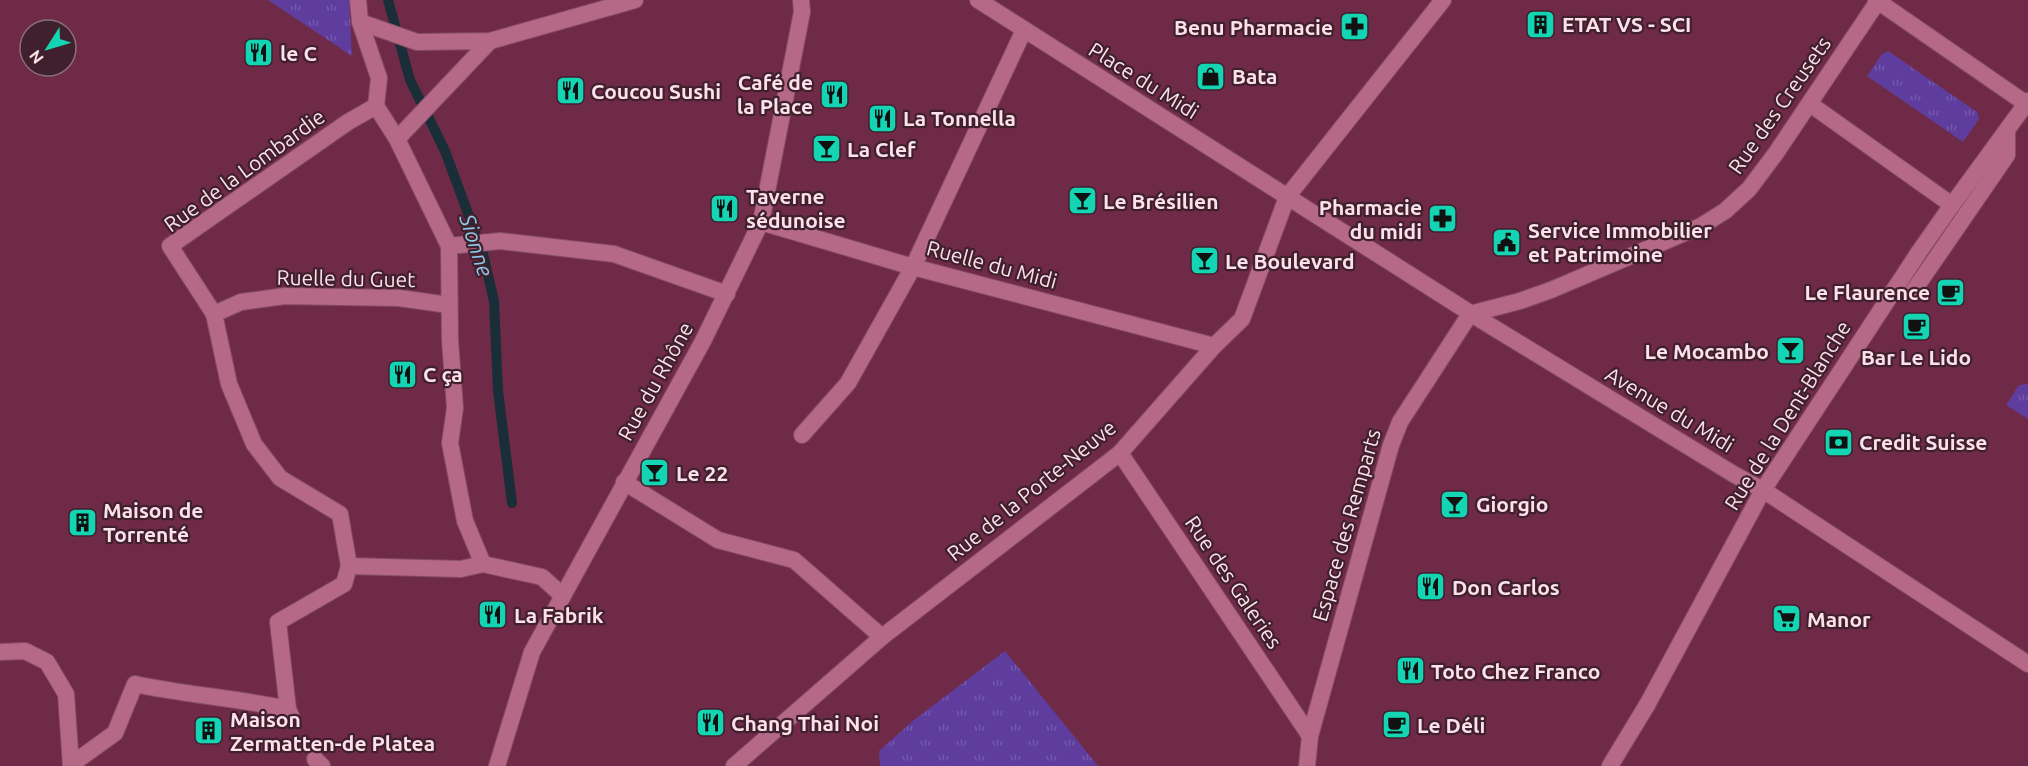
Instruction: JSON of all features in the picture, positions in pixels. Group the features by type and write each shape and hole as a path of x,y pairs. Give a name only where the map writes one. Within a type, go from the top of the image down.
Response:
{"street":[{"path":"358,0 360,22 380,78 376,106 397,139 448,246 455,408 450,443 465,521 483,564"},
{"path":"360,22 417,42 490,41 635,0"},
{"name":"Rue du Rhône","path":"497,766 532,652 670,402 727,294 761,222 802,12 801,0"},
{"name":"Place du Midi","path":"978,0 1287,197"},
{"name":"Rue de la Porte-Neuve","path":"734,766 882,637 1120,453 1214,346 1242,319 1287,197 1443,0"},
{"path":"1877,1 2027,103"},
{"name":"Rue des Creusets","path":"1476,317 1551,290 1701,226 1725,211 1749,189 1810,104 1877,1"},
{"path":"802,435 848,383 913,267 1024,30"},
{"path":"397,139 490,41"},
{"name":"Rue de la Dent-Blanche","path":"1610,766 1647,705 1763,490 1918,252 2027,103"},
{"path":"1810,104 1952,205"},
{"name":"Rue de la Lombardie","path":"349,566 340,514 280,478 254,444 229,384 214,314 170,246 348,122 376,106"},
{"path":"1912,293 2007,155 2007,132"},
{"name":"Avenue du Midi","path":"1287,197 1476,317 1763,490 2028,664"},
{"name":"Ruelle du Midi","path":"761,222 913,267 1214,346"},
{"path":"448,246 500,242 614,254 727,294"},
{"name":"Ruelle du Guet","path":"214,314 241,302 285,296 399,298 449,305"},
{"name":"Espace des Remparts","path":"1307,766 1310,736 1397,429 1406,412 1476,317"},
{"name":"Rue des Galeries","path":"1120,453 1310,736"},
{"path":"624,482 718,540 794,560 882,637"},
{"path":"72,765 115,733 135,684 218,699 243,700 290,713 278,622 344,584 349,566 461,568 483,564 542,577 563,596"},
{"path":"0,652 25,651 47,662 66,694 72,765"}],"green space":[{"path":"268,0 349,0 352,56"},
{"path":"1888,51 1977,112 1979,119 1963,142 1867,76 1882,54"},
{"path":"2028,384 2028,419 2006,405 2019,385"},
{"path":"1005,651 1098,766 880,766 879,751 914,720"}],"waterway":[{"name":"Sionne","path":"388,0 410,80 445,151 483,254 494,301 498,391 512,503"}],"place":[{"name":"ETAT VS - SCI","path":"1541,24"},
{"name":"Benu Pharmacie","path":"1354,27"},
{"name":"le C","path":"259,53"},
{"name":"Bata","path":"1211,76"},
{"name":"Coucou Sushi","path":"570,91"},
{"name":"Café de la Place","path":"834,94"},
{"name":"La Tonnella","path":"882,118"},
{"name":"La Clef","path":"826,149"},
{"name":"Le Brésilien","path":"1082,201"},
{"name":"Taverne sédunoise","path":"725,208"},
{"name":"Pharmacie du midi","path":"1443,219"},
{"name":"Service Immobilier et Patrimoine","path":"1507,242"},
{"name":"Le Boulevard","path":"1204,261"},
{"name":"Le Flaurence","path":"1951,292"},
{"name":"Bar Le Lido","path":"1916,326"},
{"name":"Le Mocambo","path":"1790,351"},
{"name":"C ça","path":"402,374"},
{"name":"Credit Suisse","path":"1838,442"},
{"name":"Le 22","path":"655,473"},
{"name":"Giorgio","path":"1455,504"},
{"name":"Maison de Torrenté","path":"82,522"},
{"name":"Don Carlos","path":"1431,587"},
{"name":"La Fabrik","path":"493,615"},
{"name":"Manor","path":"1786,619"},
{"name":"Toto Chez Franco","path":"1410,671"},
{"name":"Chang Thai Noi","path":"710,723"},
{"name":"Le Déli","path":"1396,725"},
{"name":"Maison Zermatten-de Platea","path":"209,731"}]}
